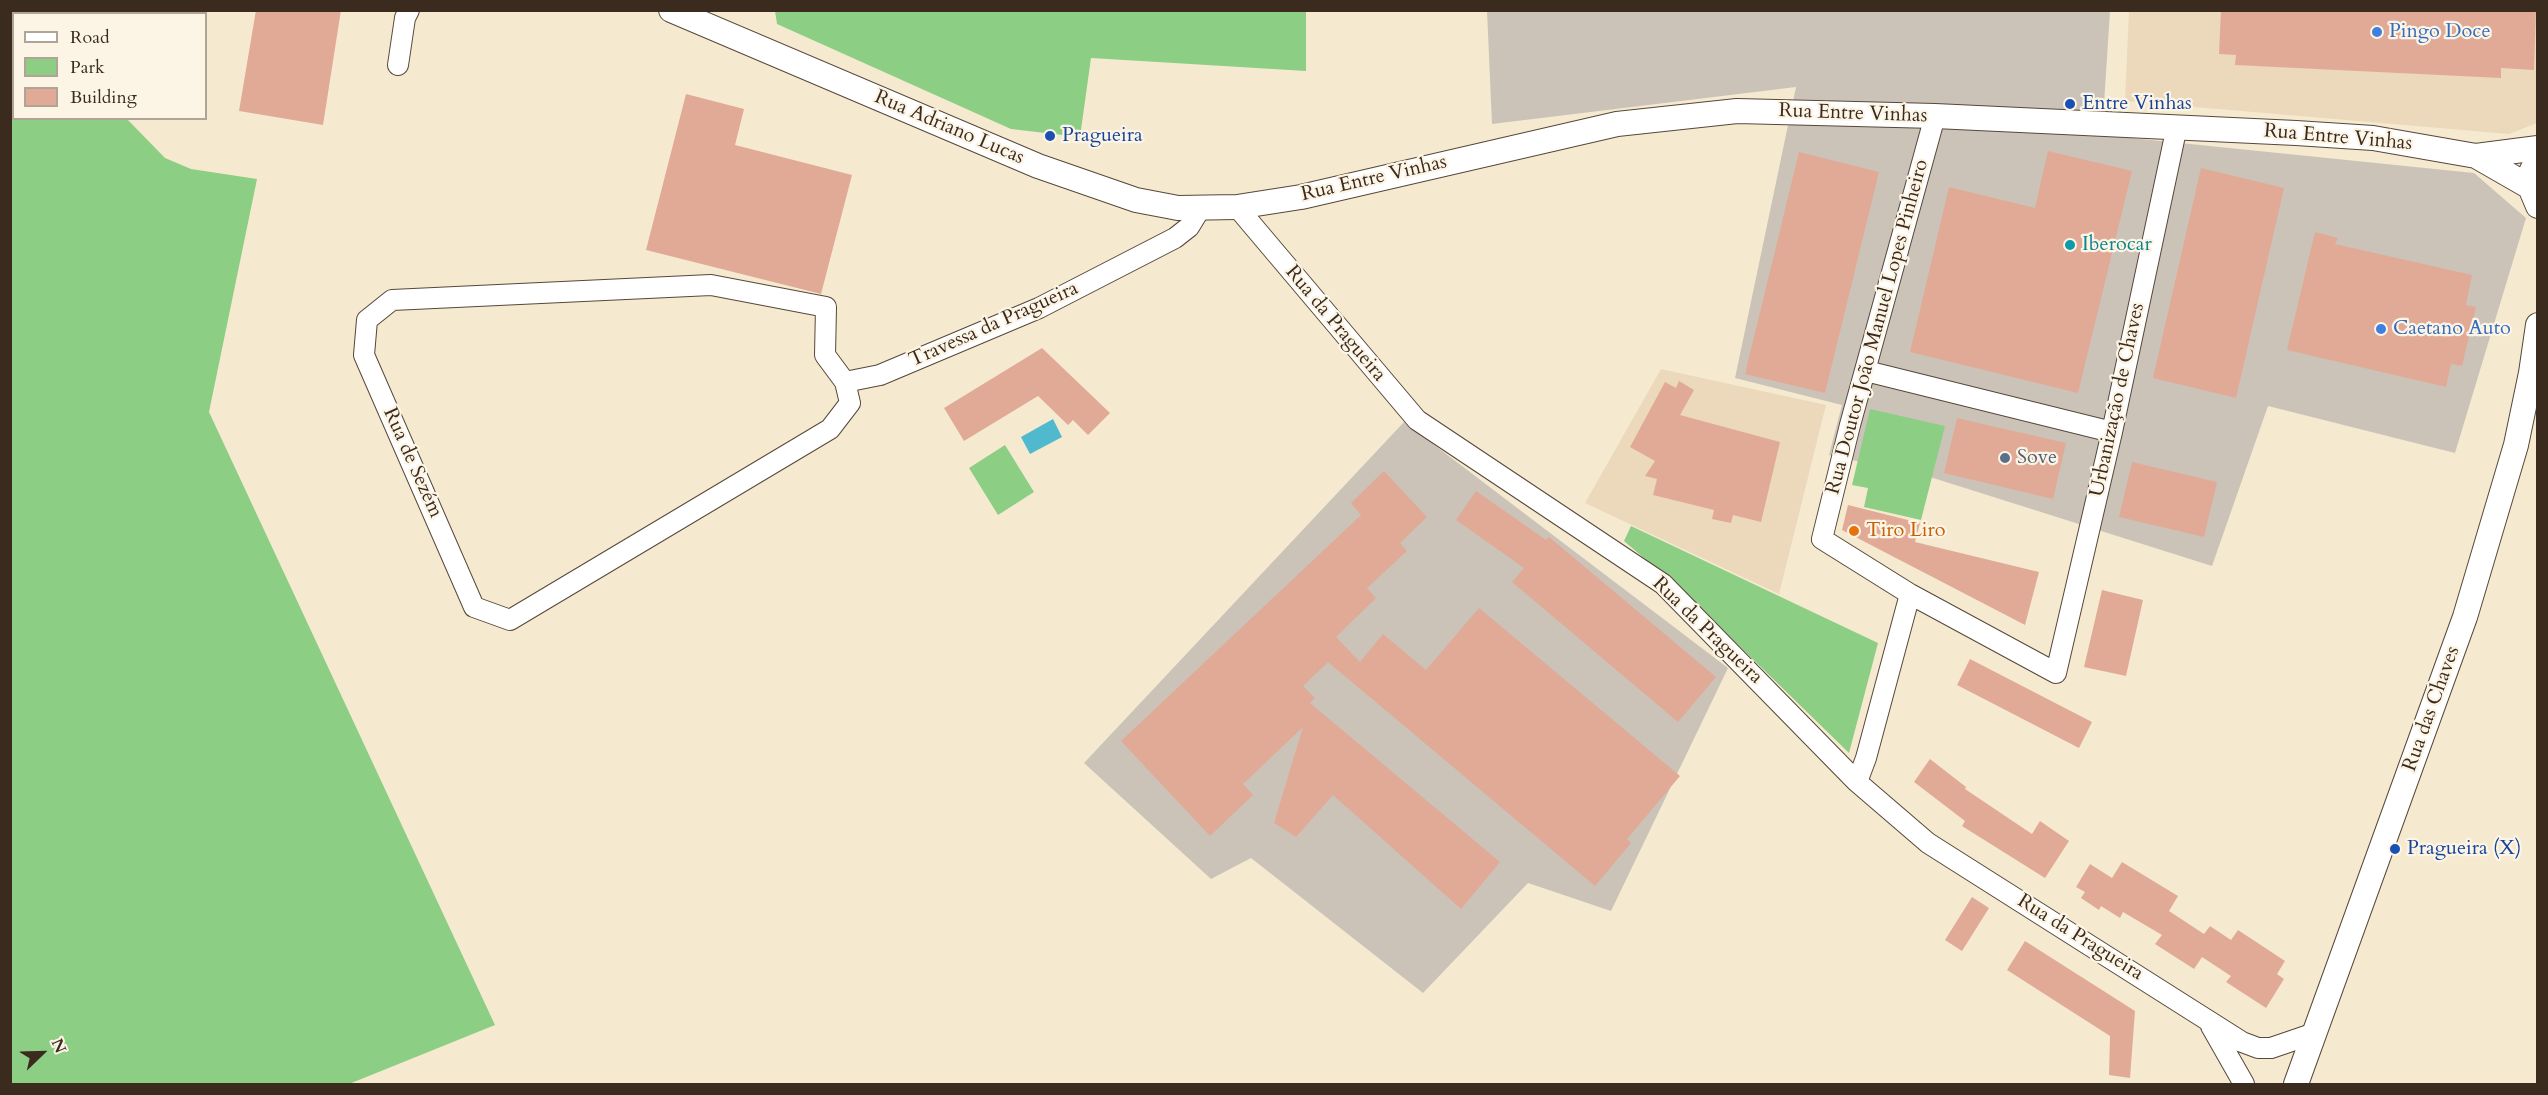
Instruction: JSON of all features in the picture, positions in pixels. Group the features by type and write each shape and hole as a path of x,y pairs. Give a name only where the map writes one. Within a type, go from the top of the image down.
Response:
{"street":[{"name":"Rua Adriano Lucas","path":"671,10 1058,173 1136,200 1178,208 1237,207"},
{"path":"398,65 406,13"},
{"name":"Rua Entre Vinhas","path":"1237,207 1301,197 1628,123 1737,111 2177,126 2373,138 2476,156 2538,148"},
{"name":"Rua Doutor João Manuel Lopes Pinheiro","path":"1910,594 1822,539 1850,425 1935,116"},
{"name":"Urbanização de Chaves","path":"1910,594 2056,673 2112,432 2177,126"},
{"name":"Rua Entre Vinhas","path":"2476,156 2534,197"},
{"path":"2534,197 2531,172 2538,158"},
{"name":"Rua da Pragueira","path":"1237,207 1417,420 1663,584 1857,782 1928,843 2208,1021 2258,1048 2286,1045 2312,1034"},
{"name":"Travessa da Pragueira","path":"845,382 880,375 1038,308 1175,238 1189,226 1200,208"},
{"name":"Rua de Sezém","path":"711,285 826,307 825,355 845,382 849,403 830,429 510,620 474,607 364,355 367,320 392,300 711,285"},
{"name":"Rua das Chaves","path":"2296,1084 2312,1034 2465,617 2516,445 2538,325"},
{"path":"1866,371 2112,432"},
{"path":"1857,782 1866,758 1910,594"},
{"name":"Rua da Pragueira","path":"2208,1021 2244,1084"}],"shaded area":[{"path":"1487,11 2110,11 2102,135 2474,173 2526,218 2455,453 2268,406 2212,566 1930,477 1829,455 1842,405 1735,378 1796,87 1492,124"},
{"path":"2129,11 2537,11 2537,123 2509,134 2125,101"},
{"path":"1661,369 1826,405 1779,594 1585,503"},
{"path":"1404,422 1728,668 1611,911 1528,883 1423,993 1251,858 1211,879 1084,763"}],"green space":[{"path":"775,11 1306,11 1306,71 1091,58 1080,137 1011,129 777,24"},
{"path":"12,85 12,120 128,120 165,158 191,169 257,179 209,412 495,1025 349,1084 11,1084"},
{"path":"1870,409 1945,426 1921,520 1864,507 1868,488 1852,485"},
{"path":"1005,445 1034,492 998,515 969,468"},
{"path":"1631,526 1878,643 1849,753 1686,594 1624,541"}],"water":[{"path":"1053,419 1062,437 1030,454 1021,437"}],"building":[{"path":"256,10 341,10 323,125 239,111"},
{"name":"Pingo Doce","path":"2221,10 2536,10 2534,70 2501,68 2501,78 2235,65 2236,55 2219,54"},
{"path":"686,94 744,109 735,145 852,175 821,294 646,250"},
{"path":"2048,151 2132,171 2078,393 1910,352 1949,187 2035,208"},
{"path":"1799,152 1879,172 1825,393 1745,374"},
{"path":"2201,168 2284,188 2236,398 2153,378"},
{"name":"Caetano Auto","path":"2315,232 2338,238 2335,244 2472,275 2466,305 2476,307 2462,366 2451,364 2446,387 2287,350"},
{"path":"1042,348 1110,413 1088,435 1073,420 1068,425 1038,396 964,441 944,408"},
{"path":"1679,381 1694,390 1680,415 1780,442 1761,522 1733,515 1731,523 1712,519 1714,510 1653,495 1657,479 1645,476 1655,461 1630,447 1665,382 1676,388"},
{"name":"Sove","path":"1957,418 2066,443 2053,499 1944,473"},
{"path":"2132,462 2217,482 2204,537 2119,517"},
{"path":"1384,471 1427,517 1400,543 1407,551 1367,588 1376,598 1336,637 1360,662 1383,634 1426,670 1479,608 1680,776 1627,839 1631,843 1595,886 1328,662 1303,686 1315,698 1310,703 1500,862 1461,909 1333,795 1296,837 1274,823 1303,727 1243,784 1253,795 1210,836 1121,741 1361,515 1351,503"},
{"path":"1476,491 1546,540 1549,537 1716,677 1678,722 1512,582 1524,568 1456,520"},
{"path":"1848,505 1920,523 1915,542 2039,572 2025,625 1842,530"},
{"path":"2102,590 2143,600 2126,676 2084,667"},
{"path":"1970,659 2092,722 2079,748 1957,685"},
{"path":"1930,759 1966,787 1965,789 2032,834 2040,821 2069,841 2045,878 1962,826 1965,821 1914,782"},
{"path":"2122,862 2178,896 2169,911 2204,934 2210,926 2231,940 2238,930 2285,961 2277,974 2284,979 2266,1008 2226,982 2231,976 2202,957 2194,969 2155,944 2162,935 2123,912 2120,918 2101,906 2099,910 2081,898 2085,892 2076,887 2090,864 2112,878"},
{"path":"1972,897 1989,908 1962,951 1945,940"},
{"path":"2025,941 2135,1011 2130,1078 2109,1075 2110,1036 2007,970"}],"place":[{"name":"Pingo Doce","path":"2377,32"},
{"name":"Entre Vinhas","path":"2070,104"},
{"name":"Pragueira","path":"1050,136"},
{"name":"Iberocar","path":"2070,245"},
{"name":"Caetano Auto","path":"2381,329"},
{"name":"Sove","path":"2005,458"},
{"name":"Tiro Liro","path":"1854,531"},
{"name":"Pragueira (X)","path":"2395,849"}]}
